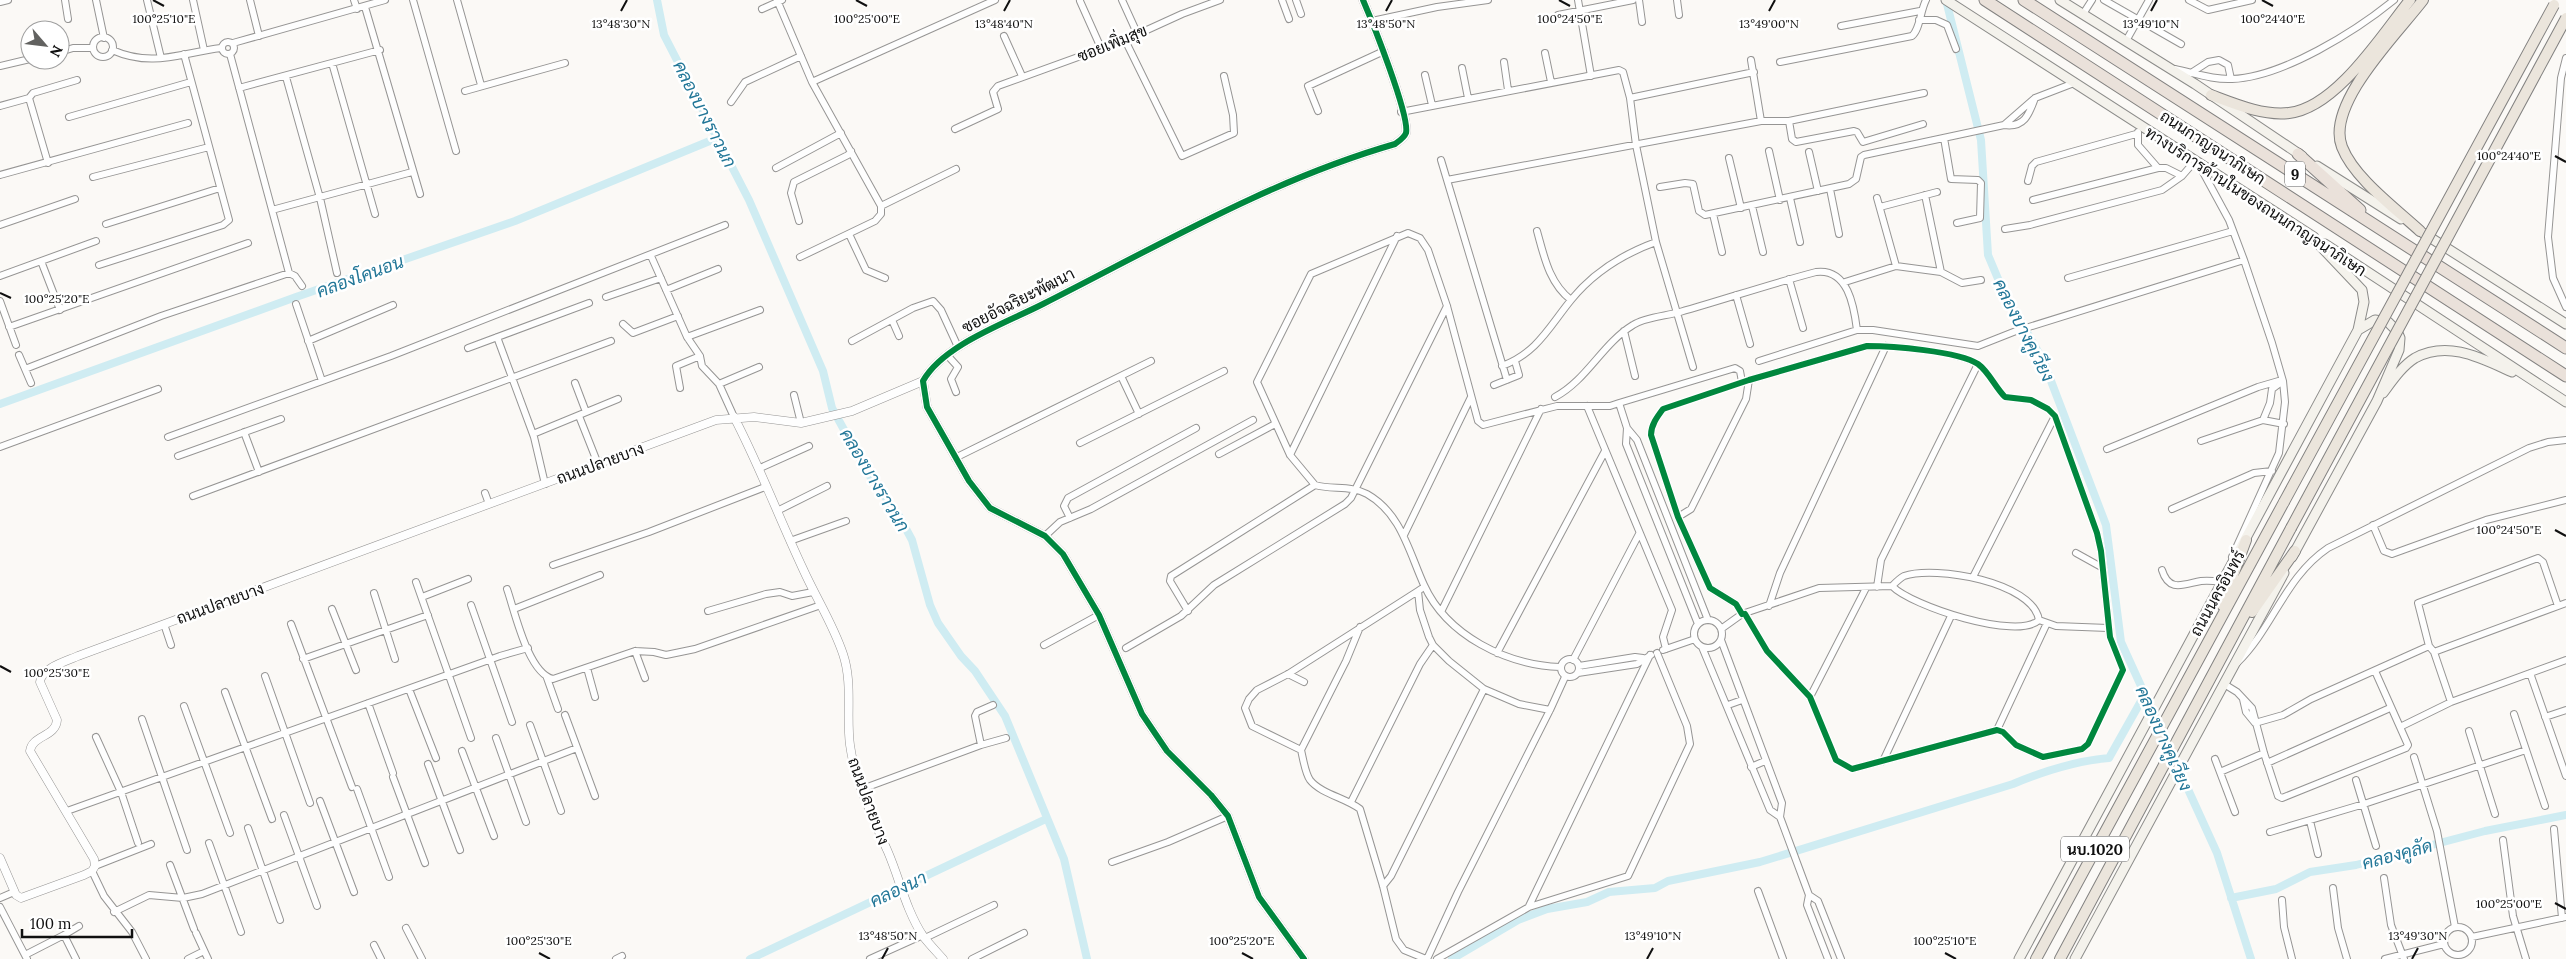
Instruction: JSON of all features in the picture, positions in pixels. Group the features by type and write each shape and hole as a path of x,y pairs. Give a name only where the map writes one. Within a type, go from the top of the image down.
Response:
{"highway":[{"name":"ถนนกาญจนาภิเษก","path":"1985,0 2566,376"},
{"name":"ถนนกาญจนาภิเษก","path":"2024,0 2566,348"},
{"path":"2298,154 2348,198 2374,224"}],"main road":[{"name":"ทางบริการด้านในของถนนกาญจนาภิเษก","path":"1946,0 2074,83 2139,131 2196,162 2566,402"},
{"path":"2060,0 2169,68 2298,154 2566,324"},
{"path":"2211,95 2234,104 2276,114 2298,112 2311,106 2336,88 2355,68 2410,0"},
{"path":"2420,231 2354,166 2341,146 2339,131 2342,116 2364,75 2423,0"},
{"name":"ถนนนครอินทร์","path":"2036,959 2555,3"},
{"name":"ถนนนครอินทร์","path":"2060,959 2566,18"},
{"name":"ถนนนครอินทร์","path":"2019,959 2358,330 2364,302 2362,290 2309,234"},
{"name":"นบ.1020","path":"2075,959 2173,781 2376,401 2399,350 2400,338 2395,327 2380,320 2367,323 2358,330"},
{"name":"นบ.1020","path":"2376,401 2410,362 2433,352 2448,350 2464,352 2535,382"},
{"path":"2211,637 2246,540"},
{"path":"2228,645 2295,552"}],"street":[{"path":"0,2 8,0"},
{"path":"65,0 68,19"},
{"path":"96,0 104,38"},
{"path":"147,0 161,58"},
{"path":"193,0 204,50"},
{"path":"250,0 259,36"},
{"path":"354,0 357,9"},
{"path":"112,50 128,57 145,60 221,48 226,42 232,43 259,36 386,0"},
{"path":"413,0 456,151"},
{"path":"457,0 481,86"},
{"path":"812,82 995,0"},
{"path":"1122,0 1137,33"},
{"name":"ซอยเพิ่มสุข","path":"955,129 998,108 993,92 1003,84 1125,40 1137,33 1220,0"},
{"path":"1282,0 1289,19"},
{"path":"1296,0 1301,14"},
{"name":"ซอยอัจฉริยะพัฒนา","path":"923,382 930,371 958,347 1184,230 1268,191 1395,144 1406,134 1402,112 1384,52 1363,0"},
{"path":"1372,20 1436,6 1488,0"},
{"path":"1578,0 1591,76"},
{"path":"1558,15 1633,0"},
{"path":"1639,0 1642,22"},
{"path":"1677,0 1680,15"},
{"path":"1780,62 1908,38 1917,31 1920,11 1926,0"},
{"path":"2083,14 2092,0"},
{"path":"2104,0 2182,44"},
{"path":"2126,42 2149,0"},
{"path":"2189,0 2202,3 2212,9 2252,0"},
{"path":"2169,68 2231,79 2258,74 2287,64 2329,45 2367,22 2394,0"},
{"path":"762,9 779,1 812,82 881,206 880,214 875,221 800,257"},
{"path":"1080,1 1101,48"},
{"path":"365,7 380,50 412,172 420,194"},
{"path":"1841,26 1920,11"},
{"path":"1919,20 1936,20 1947,25 1956,49"},
{"path":"1004,36 1022,76"},
{"path":"104,38 110,40 112,50 108,56 102,57 96,54 93,48 95,42 104,38"},
{"path":"1125,40 1182,156 1234,133 1233,115 1224,76"},
{"path":"232,43 234,48 230,54 289,273"},
{"path":"70,49 93,48"},
{"path":"221,48 225,54 230,54"},
{"path":"239,88 380,50"},
{"path":"1318,111 1308,86 1384,52"},
{"path":"1545,53 1551,82"},
{"path":"99,265 228,223 230,217 220,188 184,54"},
{"path":"731,102 745,82 801,56"},
{"path":"2566,58 2561,78 2548,237 2553,278 2566,307"},
{"path":"1751,60 1761,121"},
{"path":"2191,72 2208,62 2219,60 2228,65 2231,79"},
{"path":"0,66 20,61"},
{"path":"1504,62 1508,90"},
{"path":"332,63 374,214"},
{"path":"465,91 565,63"},
{"path":"1462,68 1468,98"},
{"path":"1402,112 1551,82 1619,70 1623,72 1630,98 1636,145 1656,242 1679,313 1693,367"},
{"path":"1630,98 1754,72"},
{"path":"1425,75 1432,105"},
{"path":"286,76 320,198 337,274"},
{"path":"0,106 29,98 33,92 77,80"},
{"path":"68,117 191,82"},
{"path":"1660,187 1691,183 1694,186 1699,211 1705,215 1830,189 1853,183 1861,157 1864,155 2004,125 2016,126 2024,121 2035,98 2074,83"},
{"path":"1447,180 1761,121 1789,121 1924,93"},
{"path":"29,98 48,163"},
{"path":"1789,121 1792,139 1796,142 1854,131 1857,132 1863,142 1923,124"},
{"path":"0,175 188,123"},
{"path":"2028,182 2032,166 2036,162 2139,131 2138,145 2158,168"},
{"path":"776,168 841,133"},
{"path":"1944,138 1951,179 1978,180 1981,183 1980,218 1957,223"},
{"path":"93,177 209,147"},
{"path":"799,221 791,193 794,182 848,155 851,151"},
{"path":"1769,151 1780,200"},
{"path":"1809,152 1818,191"},
{"path":"1729,158 1741,208"},
{"path":"1441,160 1507,380"},
{"path":"2005,229 2030,225 2162,190 2182,176 2196,162 2225,212 2244,260 2283,380 2284,424 2280,447 2272,471 2240,535 2223,578 2190,584 2172,584 2165,579 2162,570"},
{"path":"2033,200 2158,168 2166,168 2182,176"},
{"path":"881,206 956,169"},
{"path":"272,210 412,172"},
{"path":"106,224 220,188"},
{"path":"1830,189 1840,234"},
{"path":"1880,207 1937,192"},
{"path":"1925,195 1941,272"},
{"path":"1790,198 1800,242"},
{"path":"1877,198 1896,266"},
{"path":"0,225 75,199"},
{"path":"1752,206 1763,252"},
{"path":"1713,214 1722,252"},
{"path":"168,437 322,381 651,256 725,225"},
{"path":"1537,231 1548,268 1559,290 1569,299"},
{"path":"2068,278 2232,231"},
{"path":"1315,485 1290,455 1258,382 1307,280 1316,271 1408,233 1416,235 1425,244 1447,306 1478,421 1483,425 1557,406 1619,404 1735,368 1740,371 1745,381 1746,399 1691,509 1678,517"},
{"path":"849,234 866,270 885,278"},
{"path":"1290,455 1397,236"},
{"path":"0,276 96,241"},
{"path":"1502,366 1515,361 1541,340 1569,299 1609,266 1632,251 1656,242"},
{"path":"9,328 248,243"},
{"path":"651,256 687,338 700,356 702,366 719,384 734,417"},
{"path":"1759,361 1857,330 1873,330 1972,346 2244,260"},
{"path":"41,261 60,310"},
{"path":"1555,397 1566,391 1587,372 1601,352 1636,323 1679,313 1788,279 1823,271 1845,282 1896,266 1941,272 1962,283 1980,280"},
{"path":"666,290 718,269"},
{"path":"25,368 161,316 289,273 295,276 302,286"},
{"path":"606,297 661,278"},
{"path":"1788,279 1803,328"},
{"path":"1845,282 1857,330"},
{"path":"1736,295 1750,344"},
{"path":"852,341 914,308 933,301 940,310 958,347"},
{"path":"0,302 16,345"},
{"path":"468,348 589,303"},
{"path":"296,304 322,381"},
{"path":"308,341 393,306"},
{"path":"1126,648 1188,610 1214,585 1345,504 1356,489 1447,306"},
{"path":"687,338 700,330 760,310"},
{"path":"623,324 633,332 678,316"},
{"path":"892,320 900,336"},
{"path":"1624,331 1635,376"},
{"path":"497,337 533,434 545,484"},
{"path":"193,496 611,341"},
{"path":"1866,346 1886,346 1964,358 1978,364 2005,397 2031,400 2048,409 2055,416 2097,533 2103,568 2108,628 2123,670 2085,747 2054,756 2043,757 2016,745 2003,732 1996,730 1852,769 1836,760 1810,697 1767,651 1736,604 1710,588 1678,517 1651,436 1654,423 1663,409 1745,381 1866,346"},
{"path":"1769,606 1780,573 1886,346"},
{"path":"19,355 31,383"},
{"path":"680,388 676,366 700,356"},
{"path":"948,356 958,367 951,379 956,392"},
{"path":"955,458 1151,361"},
{"path":"1494,385 1519,374 1515,361"},
{"path":"1877,587 1880,560 1978,364"},
{"path":"719,384 759,367"},
{"path":"1080,444 1224,371"},
{"path":"1120,376 1139,414"},
{"path":"2263,420 2270,403 2272,388 2283,380"},
{"path":"2107,449 2258,387 2283,380"},
{"path":"923,382 927,407 955,458 990,508 1045,536 1063,554 1099,615 1142,714 1168,751 1211,794 1228,816 1260,896 1304,959"},
{"name":"ถนนปลายบาง","path":"93,869 94,859 30,751 35,741 54,730 57,725 57,720 40,682 40,677 50,669 78,656 716,420 734,417 754,417 801,423 828,415 852,411 923,382"},
{"path":"575,383 586,412"},
{"path":"0,447 158,389"},
{"path":"794,395 801,423"},
{"path":"1404,534 1471,397"},
{"path":"533,434 618,399"},
{"path":"1619,404 1627,428 1637,440 1708,620"},
{"path":"1587,406 1672,610 1663,637 1666,649"},
{"path":"1441,612 1542,409"},
{"path":"579,416 598,464"},
{"path":"1973,577 2055,416"},
{"name":"ถนนปลายบาง","path":"734,417 760,468 765,487 779,510 790,541 813,592 832,624 844,657 848,687 850,746 862,789 903,895 924,936"},
{"path":"178,456 281,419"},
{"path":"1045,536 1056,525 1091,509 1253,420"},
{"path":"2201,441 2263,420 2284,424"},
{"path":"1219,454 1275,424"},
{"path":"1070,518 1064,506 1068,498 1196,428"},
{"path":"1627,428 1626,444 1698,624"},
{"path":"244,432 259,472"},
{"path":"2233,668 2250,651 2285,592 2305,566 2328,548 2529,448 2548,442 2566,440"},
{"path":"760,468 809,446"},
{"path":"1497,653 1605,451"},
{"path":"2172,509 2254,473 2272,471"},
{"path":"1188,610 1170,581 1171,576 1315,485 1356,489 1366,493 1384,507 1404,534 1421,589 1420,610 1433,645 1449,661 1484,689 1519,704 1550,710"},
{"path":"779,510 827,486"},
{"path":"553,565 649,532 765,487"},
{"path":"485,493 489,504"},
{"path":"2373,525 2384,551 2392,554 2486,520 2566,500"},
{"path":"790,541 846,521"},
{"path":"1661,531 1671,527"},
{"path":"1573,660 1639,534"},
{"path":"2076,553 2103,568"},
{"path":"2451,702 2434,652 2429,646 2417,606 2420,602 2535,559 2542,560 2558,606"},
{"path":"1721,629 1744,614 1819,588 1892,586 1905,576 1954,573 1973,577 2022,598 2035,609 2040,620 2047,623 2056,626 2108,628"},
{"path":"514,609 600,575"},
{"path":"422,597 468,579"},
{"path":"416,582 471,738"},
{"path":"1892,586 1903,594 1951,616 1985,623 2027,626 2040,620"},
{"path":"1810,697 1866,588"},
{"path":"507,589 528,648 538,670 547,678 558,709"},
{"path":"1421,589 1441,612 1468,637 1497,653 1543,666 1560,667"},
{"path":"1301,750 1252,726 1245,708 1249,699 1258,690 1288,674 1421,589"},
{"path":"708,611 766,594 780,592 792,596 813,592"},
{"path":"374,593 396,659"},
{"path":"2434,652 2566,603"},
{"path":"470,605 512,722"},
{"path":"547,678 553,679 635,651 666,655 695,649 821,605"},
{"path":"332,608 356,670"},
{"path":"303,659 428,615"},
{"path":"1044,645 1099,615"},
{"path":"1883,761 1951,616"},
{"path":"1721,629 1713,621 1708,620 1698,624 1695,629 1695,639 1702,647 1728,705 1770,810 1780,817"},
{"path":"1996,730 2047,623"},
{"path":"164,624 171,645"},
{"path":"291,624 389,877"},
{"path":"1360,627 1346,661 1301,750 1309,778 1316,786 1352,802 1360,809 1384,886 1390,918 1400,946 1409,953 1427,959 1458,892 1565,677"},
{"path":"1721,629 1720,640 1782,803 1780,817 1809,894 1807,905 1828,959"},
{"path":"1565,677 1572,678 1578,670 1635,657 1643,658 1695,639"},
{"path":"1702,647 1713,647 1720,640"},
{"path":"1352,802 1420,664 1433,645"},
{"path":"2255,723 2283,715 2311,699 2429,646"},
{"path":"67,811 528,648"},
{"path":"635,651 645,678"},
{"path":"1437,959 1529,906 1626,878 1631,871 1639,848 1683,763 1690,744 1687,726 1654,654"},
{"path":"1529,906 1654,654"},
{"path":"1560,667 1564,661 1573,660"},
{"path":"1573,660 1578,670"},
{"path":"2400,727 2451,702 2566,660"},
{"path":"1560,667 1565,677"},
{"path":"587,668 595,697"},
{"path":"2224,684 2243,698 2246,712 2255,723 2278,796 2284,798 2406,748 2408,745 2375,671"},
{"path":"2530,673 2566,776"},
{"path":"1288,674 1304,682"},
{"path":"265,676 310,803"},
{"path":"409,689 436,758"},
{"path":"1384,886 1391,876 1484,689"},
{"path":"225,692 272,819"},
{"path":"1728,705 1742,700"},
{"path":"368,703 425,863"},
{"path":"981,745 975,716 977,712 993,705"},
{"path":"184,706 230,833"},
{"path":"2267,763 2390,708"},
{"path":"2545,717 2566,710"},
{"path":"565,714 595,796"},
{"path":"2514,714 2545,806"},
{"path":"142,718 187,850"},
{"path":"530,725 561,811"},
{"path":"2469,731 2496,814"},
{"path":"96,737 121,792 138,843"},
{"path":"496,738 526,822"},
{"path":"862,789 981,745 1006,738"},
{"path":"114,912 149,895 183,898 223,886 372,830 577,748"},
{"path":"2270,832 2364,804 2526,750"},
{"path":"462,751 494,836"},
{"path":"2220,772 2264,753"},
{"path":"2414,757 2437,831 2455,927"},
{"path":"2215,759 2235,812"},
{"path":"1752,767 1765,761"},
{"path":"428,764 460,850"},
{"path":"2356,780 2376,846"},
{"path":"320,802 354,892"},
{"path":"284,815 317,906"},
{"path":"1112,862 1168,842 1228,816"},
{"path":"2310,821 2318,854"},
{"path":"248,828 280,920"},
{"path":"2472,937 2564,918 2554,830"},
{"path":"2503,840 2516,928 2526,959"},
{"path":"209,843 223,886 242,932"},
{"path":"0,858 14,892 19,898 25,898 151,844"},
{"path":"170,864 195,931 208,959"},
{"path":"93,869 114,912 132,932 146,959"},
{"path":"2384,878 2391,925 2403,957"},
{"path":"2333,888 2338,928 2347,959"},
{"path":"1758,891 1783,959"},
{"path":"0,898 14,892"},
{"path":"1809,894 1818,901 1839,959"},
{"path":"2282,900 2284,927 2292,959"},
{"path":"870,959 994,905"},
{"path":"0,907 26,957 79,926"},
{"path":"2455,927 2466,928 2472,937 2472,943 2467,956 2451,953 2444,944 2446,933 2455,927"},
{"path":"406,928 422,959"},
{"path":"972,959 1024,933"},
{"path":"64,935 76,959"},
{"path":"924,936 943,959"},
{"path":"2385,959 2403,957 2444,944"},
{"path":"374,945 381,959"},
{"path":"188,959 204,952"}],"waterway":[{"name":"คลองบางราวนก","path":"657,0 664,35 749,200 823,371 832,408 869,475 899,516 912,540 930,605 938,623 961,656 975,671 1005,716 1064,859 1087,959"},
{"name":"คลองบางคูเวียง","path":"1946,0 1981,140 1988,255 2004,293 2043,360 2106,525 2121,642 2217,853 2251,959"},
{"name":"คลองโคนอน","path":"0,404 296,297 515,221 717,138"},
{"path":"1452,959 1518,920 1547,909 1587,902 1609,892 1655,888 1668,881 1760,862 2013,784 2060,767 2109,758 2145,694"},
{"name":"คลองคูลัด","path":"2231,898 2276,889 2310,872 2356,865 2485,831 2566,815"},
{"name":"คลองนา","path":"750,959 1046,819"}],"cycle path":[{"path":"1304,959 1259,897 1228,816 1211,795 1167,751 1142,714 1099,615 1063,554 1045,536 990,508 969,481 927,407 923,381 932,368 945,356 994,327 1259,195 1303,176 1395,144 1401,139 1406,133 1406,123 1397,89 1363,0"},
{"path":"1742,614 1736,604 1710,588 1678,517 1651,435 1653,424 1663,409 1749,380 1867,346 1924,350 1968,359 1978,364 2005,397 2031,400 2048,409 2055,416 2097,533 2101,551 2110,637 2123,670 2088,744 2082,749 2043,757 2016,745 2003,732 1997,730 1852,769 1836,760 1810,697 1767,651 1745,614"}]}
